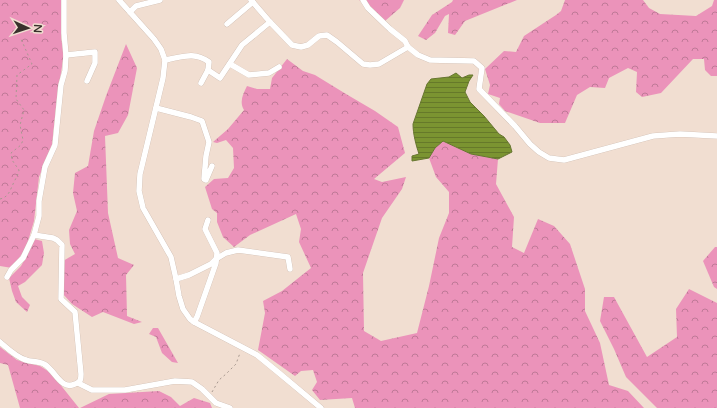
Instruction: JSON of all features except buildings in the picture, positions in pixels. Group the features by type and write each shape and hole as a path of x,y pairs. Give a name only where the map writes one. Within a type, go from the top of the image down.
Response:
{"street":[{"path":"7,277 11,270 23,258 34,235 39,216 39,201 45,167 55,145 61,86 65,71 66,55 64,0"},
{"path":"119,0 154,39 161,49 164,60 163,78 140,174 139,191 143,208 171,257 183,309 194,322 256,355 321,408"},
{"path":"130,12 137,3 160,0"},
{"path":"358,0 366,8 368,8"},
{"path":"362,0 368,8 405,41 408,47 418,55 430,60 474,60 482,68 479,89 515,126 530,144 549,158 564,160 653,136 680,134 717,136"},
{"path":"227,24 252,1 292,45 301,47 308,45 319,36 326,35 337,42 363,64 370,65 379,64 408,47"},
{"path":"208,70 220,78 242,45 270,22"},
{"path":"66,55 94,52 95,63 87,81"},
{"path":"164,60 193,55 210,62 208,70 201,83"},
{"path":"230,64 249,75 269,73 279,67"},
{"path":"156,108 202,121 209,142 204,179 206,180 212,166"},
{"path":"194,322 216,263 217,253 205,229 208,220"},
{"path":"0,342 12,353 26,360 43,363 63,384 71,386 81,380 75,312 61,298 62,245 53,238 34,235"},
{"path":"176,279 189,275 211,264 226,253 238,250 288,257 290,269"},
{"path":"78,383 92,390 125,390 175,381 192,382 202,389 216,403 230,408"}],"path":[{"path":"0,199 5,198 10,193 18,175 19,170 12,160 11,153 21,145 23,140 20,125 24,110 16,99 17,75 32,64 20,39"},
{"path":"210,397 219,380 236,364 242,347"}],"green space":[{"path":"0,0 62,0 61,38 64,54 52,145 39,177 34,221 26,248 12,268 0,266"},
{"path":"359,0 404,0 400,8 385,21 369,6"},
{"path":"453,0 517,0 465,21 455,35 448,33 449,14 445,16 435,33 426,40 418,36 432,15"},
{"path":"565,0 643,0 649,8 660,14 696,16 712,6 714,0 717,0 717,76 711,76 705,70 704,59 693,59 661,93 642,97 636,92 637,72 628,68 609,78 605,88 590,87 577,95 565,123 540,123 505,111 499,104 500,98 488,94 490,85 485,69 504,51 516,52 524,36 561,11"},
{"path":"126,44 137,68 128,115 118,133 105,136 108,213 118,258 134,265 126,275 127,316 142,322 134,324 103,312 92,317 72,304 63,294 63,261 75,254 70,244 69,230 77,211 73,193 75,173 88,166 94,131"},
{"path":"287,59 303,71 315,75 375,111 398,127 405,153 374,179 382,182 406,177 402,189 382,218 363,273 364,331 381,341 417,333 439,238 449,213 449,192 436,177 429,158 435,148 443,141 471,154 498,159 496,184 514,217 512,247 524,253 538,219 554,226 570,244 585,289 585,311 600,343 609,385 628,391 644,408 355,408 352,398 320,400 312,390 317,382 313,370 301,371 295,376 258,350 265,313 263,301 282,291 311,268 299,242 301,229 296,214 250,235 234,247 223,237 217,222 217,213 212,209 205,187 214,179 228,178 234,168 233,148 226,140 217,143 213,142 228,129 244,110 242,101 247,86 257,89 270,89 272,78"},
{"path":"34,239 42,241 44,253 42,265 25,282 18,286 22,297 30,305 27,312 16,302 9,278 21,266"},
{"path":"715,247 717,247 717,289 714,287 703,261"},
{"path":"689,289 717,303 717,408 657,408 626,377 600,321 604,297 614,297 647,357 677,337 676,309"},
{"path":"153,328 158,328 178,363 172,362 162,353 156,337 149,334"},
{"path":"0,347 17,360 40,366 51,373 79,408 20,408 8,365 0,363"},
{"path":"159,391 171,397 180,406 194,398 210,403 212,408 80,408 109,394"}],"shaded area":[{"path":"456,73 462,78 473,75 465,92 470,102 499,134 504,137 510,145 512,152 498,159 471,154 443,141 435,148 429,158 412,161 412,156 419,154 413,124 427,84 431,79 449,77"}]}
